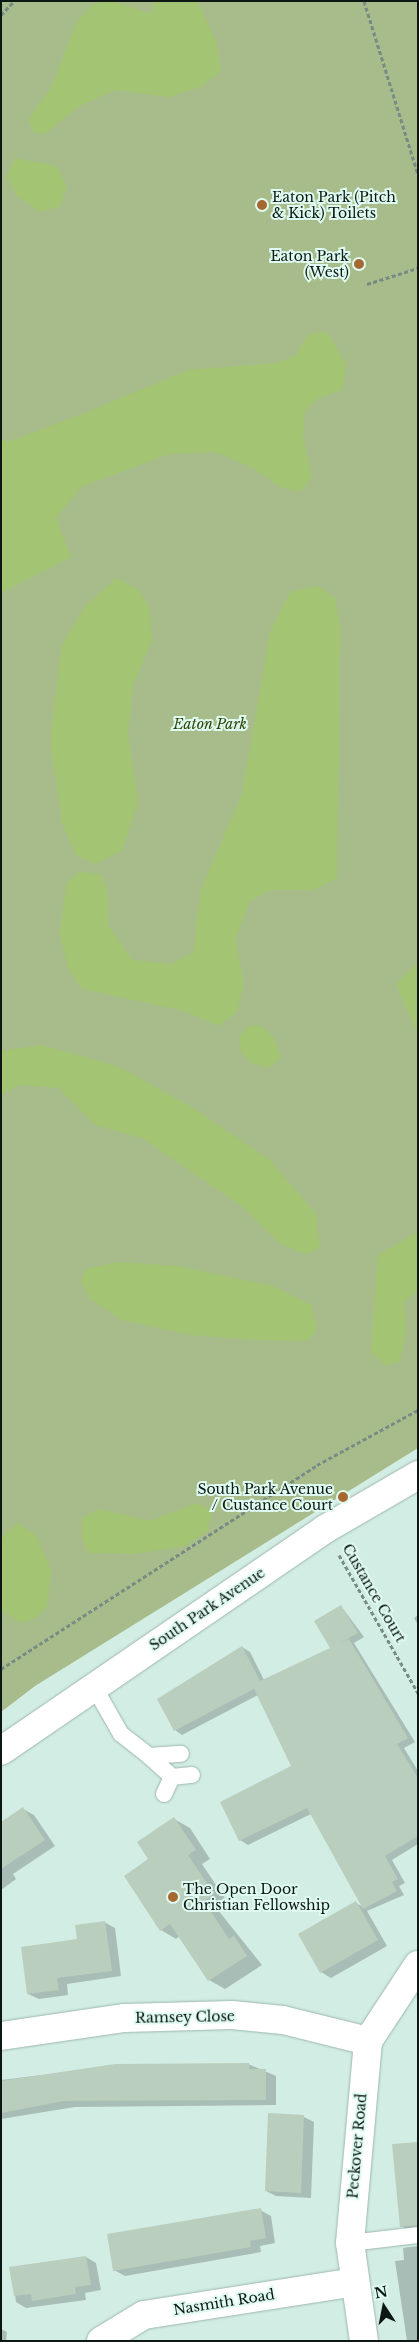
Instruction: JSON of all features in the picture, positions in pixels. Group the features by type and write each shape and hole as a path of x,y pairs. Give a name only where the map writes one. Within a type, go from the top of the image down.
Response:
{"street":[{"name":"South Park Avenue","path":"1,1751 93,1685 325,1530 418,1475"},
{"name":"Peckover Road","path":"364,2341 354,2282 350,2243 368,2041 418,1965"},
{"name":"Ramsey Close","path":"1,2036 125,2018 232,2015 282,2020 368,2041"},
{"name":"Nasmith Road","path":"101,2341 144,2315 354,2282"}],"lane":[{"path":"93,1685 121,1734 172,1777 192,1775"},
{"path":"149,1756 181,1754"},
{"path":"164,1794 172,1777"},
{"path":"350,2243 418,2235"}],"path":[{"path":"1,15 14,1"},
{"path":"364,1 418,174"},
{"path":"367,284 418,268"},
{"path":"1,1669 317,1465 418,1410"},
{"name":"Custance Court","path":"325,1530 418,1693"}],"green space":[{"name":"Eaton Park","path":"1,1 418,1 418,1448 35,1686 1,1712"},
{"path":"113,1 151,14 155,1 197,1 216,41 221,71 200,87 169,97 115,90 78,107 45,134 33,132 28,120 51,88 76,23 93,4"},
{"path":"15,158 56,166 67,186 60,206 41,212 17,196 7,176"},
{"path":"327,332 346,364 342,390 319,398 305,411 303,438 312,476 302,491 282,488 255,469 216,452 169,454 81,487 56,518 71,557 1,593 1,440 10,441 80,415 188,370 276,363 295,356 309,334"},
{"path":"117,578 139,590 149,606 152,640 133,686 128,733 138,802 122,851 95,864 76,855 62,823 50,738 62,645 85,606"},
{"path":"318,586 335,598 340,625 337,878 313,890 271,890 250,901 235,941 244,982 237,1011 219,1026 184,1011 83,989 69,970 59,933 67,883 79,872 100,874 107,888 108,925 133,960 170,964 193,953 201,889 242,794 270,632 291,591"},
{"path":"418,962 418,1035 396,984"},
{"path":"249,1025 261,1026 274,1038 281,1057 269,1068 251,1063 241,1051 239,1037"},
{"path":"42,1045 117,1066 190,1106 270,1160 316,1214 320,1248 306,1254 282,1245 240,1205 142,1138 95,1125 59,1088 20,1085 1,1095 1,1051"},
{"path":"418,1232 418,1291 404,1301 406,1334 399,1362 385,1365 371,1353 378,1255"},
{"path":"119,1262 178,1266 273,1286 311,1305 317,1330 306,1341 259,1340 191,1335 122,1320 90,1299 81,1282 85,1269"},
{"path":"196,1503 212,1510 208,1531 185,1546 135,1554 88,1553 82,1539 82,1518 99,1509 150,1521"},
{"path":"18,1523 37,1536 51,1571 47,1607 36,1618 20,1623 1,1610 1,1537"}],"building":[{"path":"341,1605 358,1633 340,1643 349,1639 408,1738 397,1744 418,1778 418,1836 385,1856 398,1879 392,1882 397,1891 363,1909 307,1808 239,1841 220,1802 291,1766 254,1689 174,1731 157,1699 242,1646 260,1681 330,1648 314,1621"},
{"path":"23,1807 45,1840 1,1869 1,1822"},
{"name":"The Open Door Christian Fellowship","path":"174,1817 196,1850 188,1855 214,1894 204,1901 229,1939 234,1936 247,1956 208,1981 170,1924 160,1931 124,1876 148,1859 137,1842"},
{"path":"356,1901 378,1940 320,1973 298,1934"},
{"path":"105,1921 112,1971 57,1978 59,1990 27,1994 21,1947 77,1939 75,1925"},
{"path":"249,2063 249,2069 266,2069 266,2100 64,2101 1,2113 1,2081 115,2064"},
{"path":"268,2113 304,2115 301,2193 265,2191"},
{"path":"418,2142 418,2225 400,2227 392,2144"},
{"path":"261,2208 266,2238 250,2241 251,2247 113,2271 107,2234"},
{"path":"86,2256 91,2285 75,2287 76,2294 32,2301 31,2294 14,2296 9,2267"}],"place":[{"name":"Eaton Park (Pitch & Kick) Toilets","path":"262,205"},
{"name":"Eaton Park (West)","path":"359,264"},
{"name":"South Park Avenue / Custance Court","path":"343,1497"},
{"name":"The Open Door Christian Fellowship","path":"173,1897"}]}
